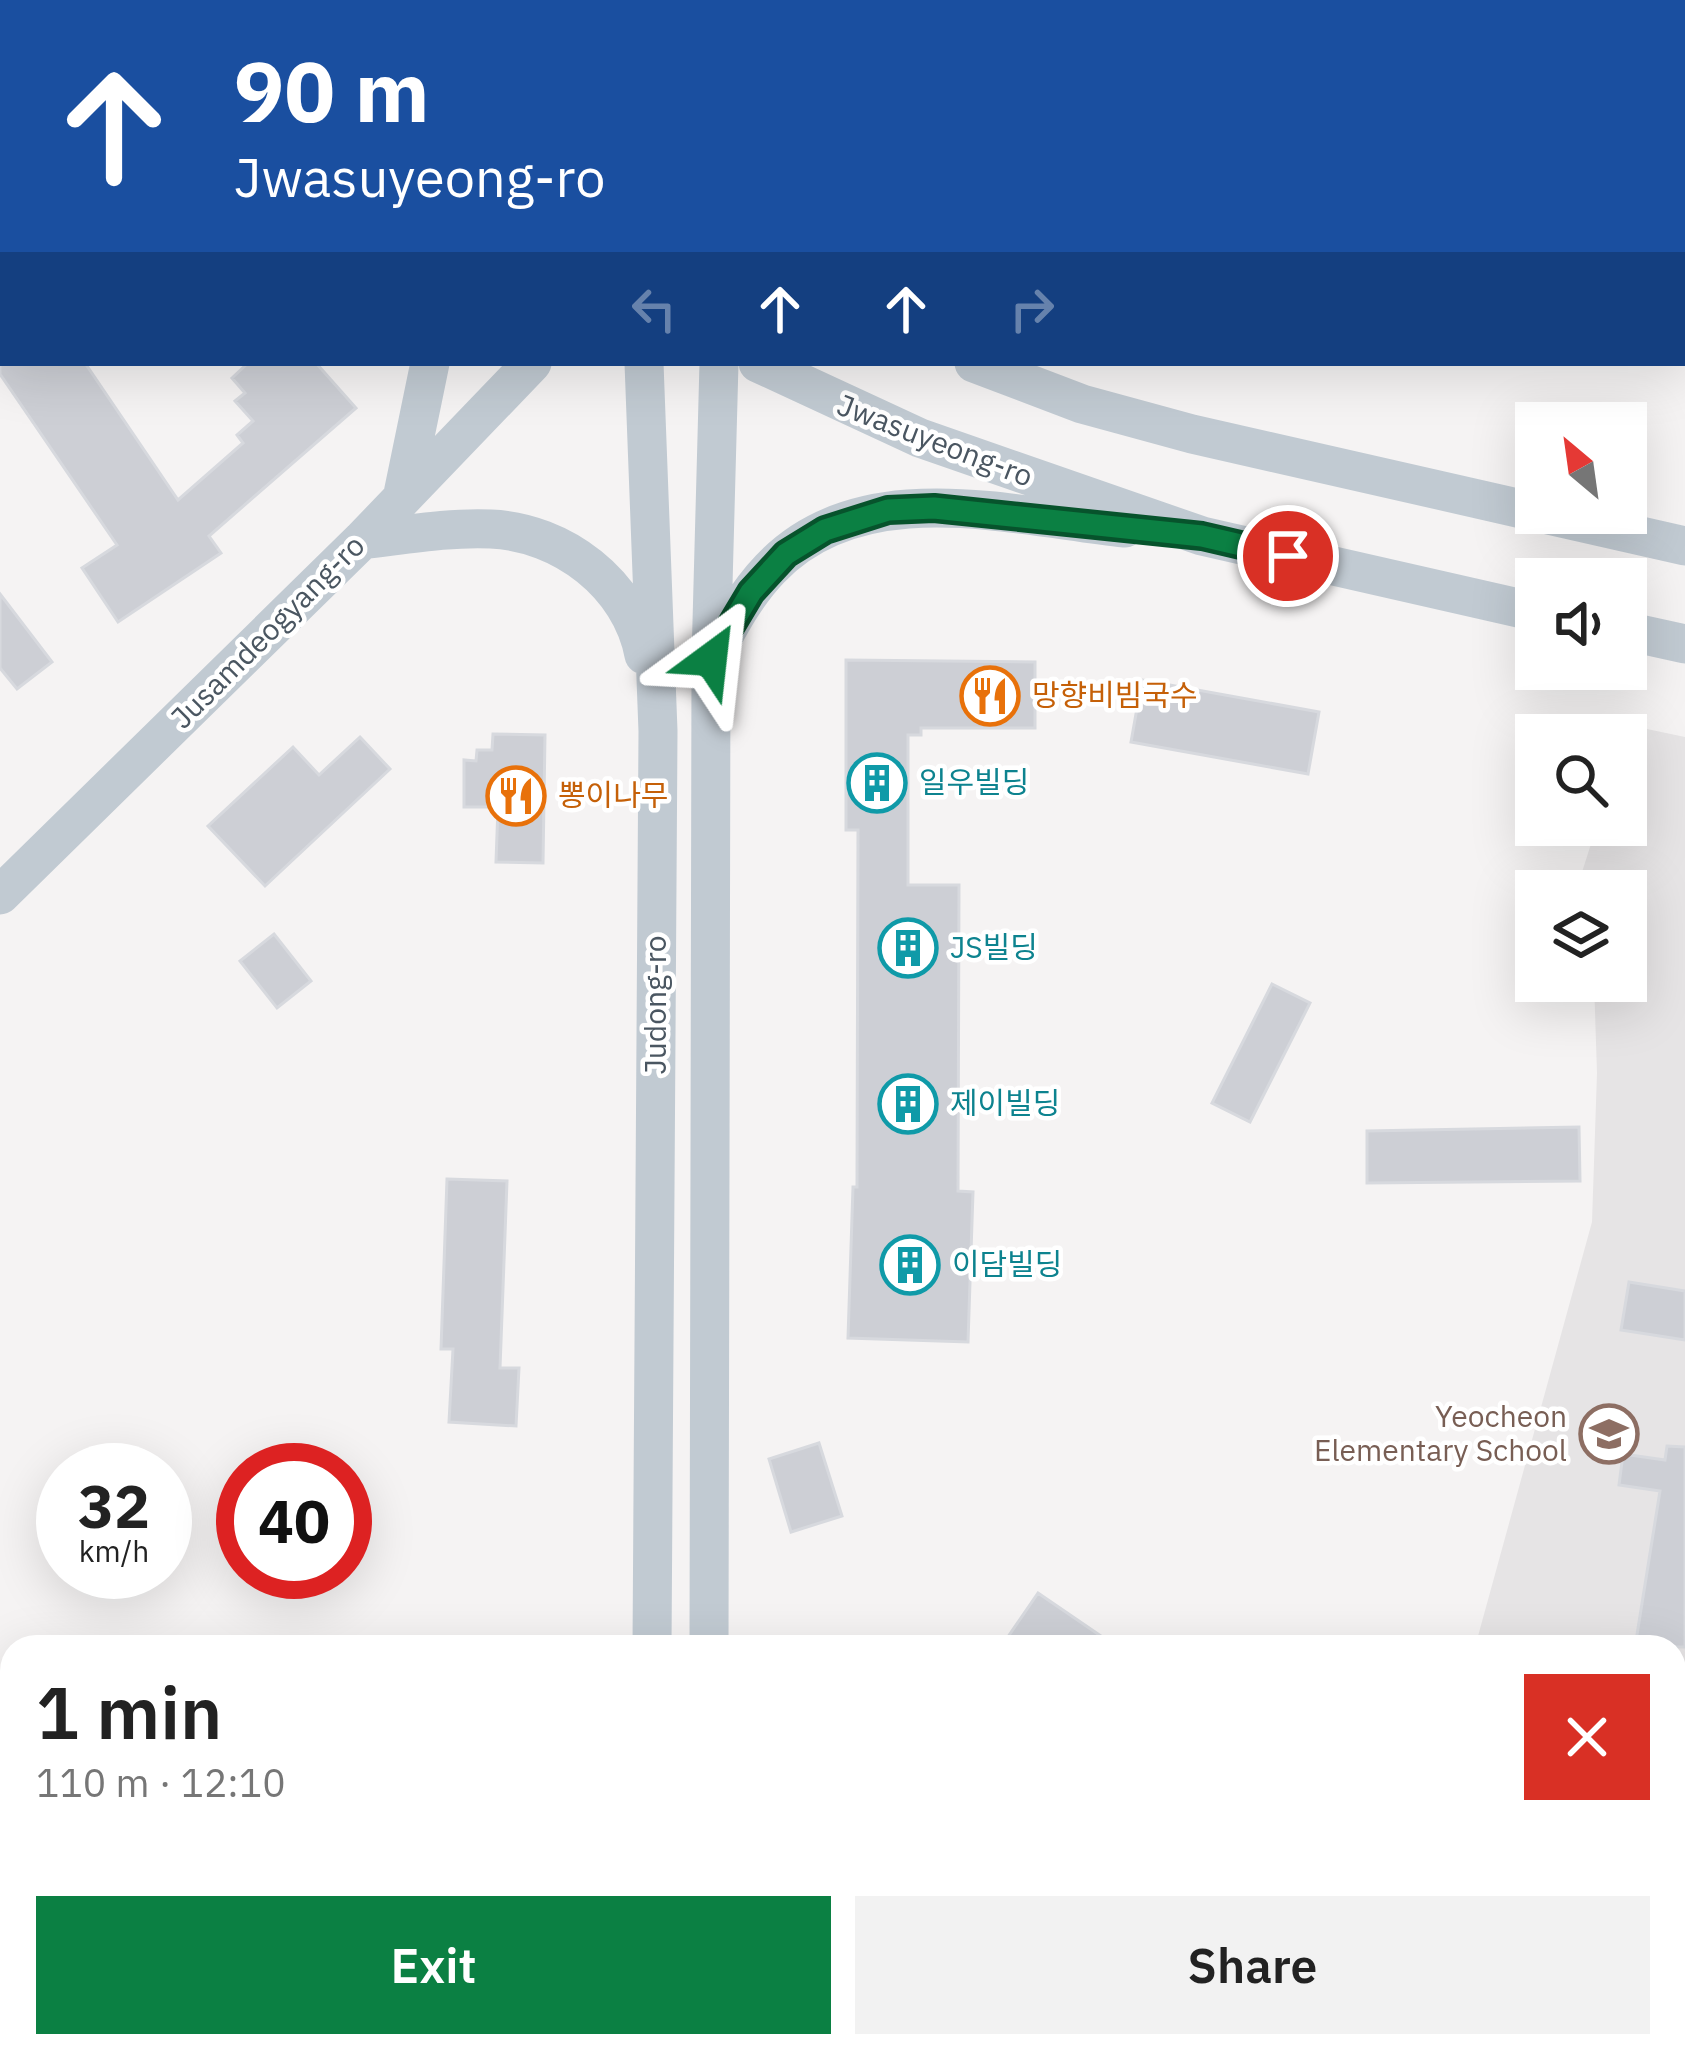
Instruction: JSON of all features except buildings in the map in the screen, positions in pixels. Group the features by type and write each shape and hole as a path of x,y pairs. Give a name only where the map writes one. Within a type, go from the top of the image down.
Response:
{"street":[{"path":"401,500 429,366"},
{"name":"Jusamdeogyang-ro","path":"0,895 362,540 529,366"},
{"name":"Judong-ro","path":"644,366 658,731 652,1635"},
{"name":"Judong-ro","path":"709,1635 711,659 719,366"},
{"name":"Jwasuyeong-ro","path":"764,366 920,438 1202,536 1515,607"},
{"path":"982,366 1082,404 1192,434 1685,546"},
{"path":"711,659 751,592 786,554 825,530 870,514 934,508 1202,536"},
{"path":"362,540 496,529 536,538 578,557 610,586 634,625 658,731"},
{"path":"1647,636 1685,644"}],"shaded area":[{"name":"Yeocheon Elementary School","path":"1647,729 1685,737 1685,1635 1478,1635 1592,1222 1595,1002 1647,1002 1647,870 1583,870 1590,846 1647,846"}],"place":[{"name":"망향비빔국수","path":"990,696"},
{"name":"일우빌딩","path":"877,783"},
{"name":"뽕이나무","path":"516,796"},
{"name":"JS빌딩","path":"908,948"},
{"name":"제이빌딩","path":"908,1104"},
{"name":"이담빌딩","path":"910,1265"},
{"name":"Yeocheon Elementary School","path":"1609,1434"}],"route":[{"path":"711,659 751,592 786,554 825,530 888,510 934,508 1202,536 1288,556"}]}
